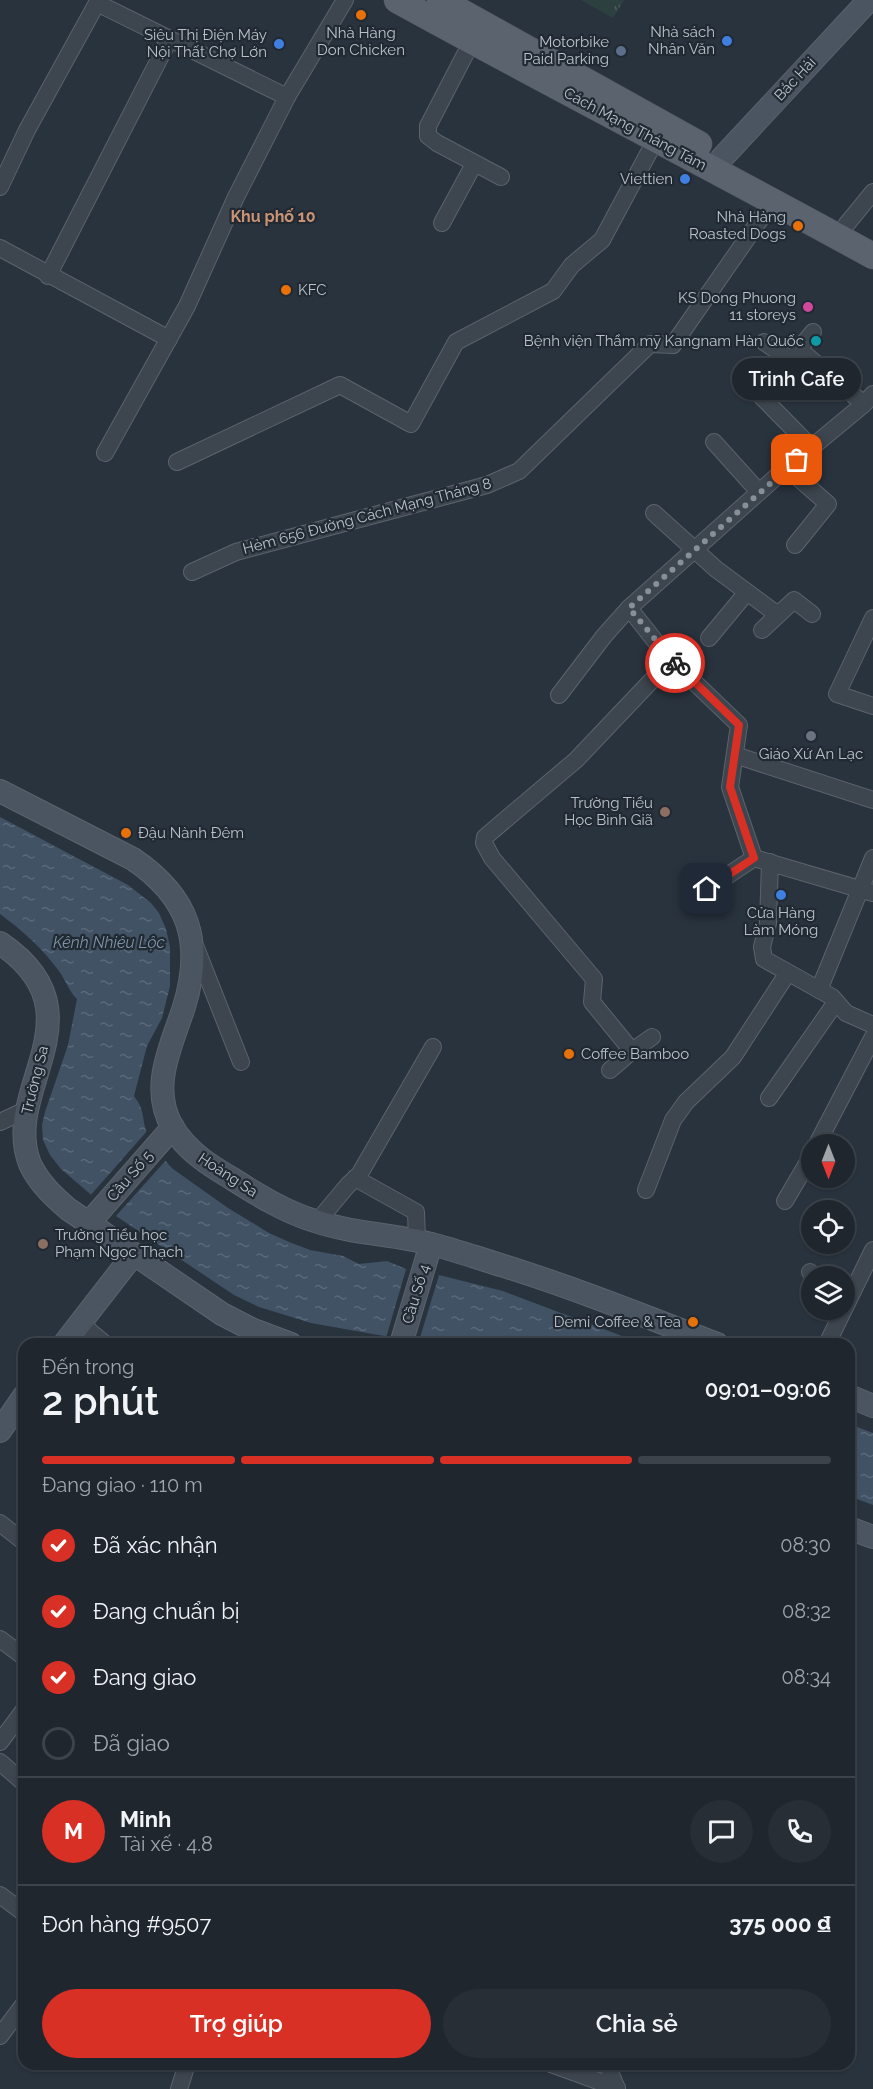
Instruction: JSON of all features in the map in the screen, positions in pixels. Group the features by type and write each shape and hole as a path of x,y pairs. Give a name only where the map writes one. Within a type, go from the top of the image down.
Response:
{"main road":[{"name":"Cách Mạng Tháng Tám","path":"397,0 655,141 773,201 873,256"},
{"name":"Cách Mạng Tháng Tám","path":"440,0 722,158 873,239"}],"street":[{"path":"105,453 187,306 236,197 287,97 345,0"},
{"name":"Bắc Hải","path":"722,158 868,0"},
{"path":"0,187 27,130 98,1 169,40 287,97"},
{"path":"48,276 169,40"},
{"path":"472,41 428,126 428,136 436,143 501,177"},
{"path":"177,462 340,385 411,424 456,342 553,291 572,265 602,240 655,141"},
{"path":"442,223 474,164"},
{"path":"846,225 873,192"},
{"name":"Hẻm 656 Đường Cách Mạng Tháng 8","path":"192,572 236,552 487,485 519,471 650,344 673,345 773,201"},
{"path":"0,248 48,276 169,339"},
{"path":"764,342 791,360 813,332"},
{"path":"559,695 604,636 629,608 759,492 869,399 799,349"},
{"path":"753,388 812,448"},
{"path":"714,442 759,492"},
{"path":"787,468 828,504 795,544"},
{"path":"654,513 716,569 778,615"},
{"path":"709,638 747,592"},
{"path":"762,630 794,600 812,614"},
{"path":"629,608 671,660 739,725 730,787 762,860 768,922 762,947 764,959 787,974 832,997 846,1012 873,1025"},
{"path":"873,618 837,693 873,706"},
{"path":"632,1051 592,1002 596,983 594,979 492,858 484,843 485,837 576,760 671,660"},
{"path":"735,754 873,800"},
{"name":"Hoàng Sa","path":"0,791 133,859 153,872 169,889 179,905 192,938 193,959 188,992 164,1068 163,1097 166,1135 214,1168 264,1198 316,1222 582,1292 701,1338"},
{"path":"819,990 867,891 873,858"},
{"path":"691,900 762,860 867,891"},
{"path":"192,938 241,1062"},
{"name":"Trường Sa","path":"0,943 27,967 39,985 46,1004 48,1021 46,1039 26,1110 24,1138 30,1164 46,1189 95,1216 133,1255 222,1314 275,1338"},
{"path":"646,1190 673,1120 686,1102 733,1057 787,974"},
{"path":"769,1098 836,1002"},
{"path":"610,1070 652,1037"},
{"path":"822,1134 873,1038"},
{"path":"316,1222 355,1178 433,1047"},
{"path":"0,1122 26,1110"},
{"name":"Cầu Số 5","path":"95,1216 166,1135"},
{"path":"785,1201 801,1174"},
{"path":"355,1178 416,1212 424,1250"},
{"name":"Cầu Số 4","path":"402,1338 424,1250"},
{"path":"855,1284 873,1250"},
{"path":"68,1338 133,1255"},
{"path":"830,1338 838,1320"},
{"path":"80,1323 98,1338"},
{"path":"855,1398 873,1406"},
{"path":"0,1431 18,1406"},
{"path":"0,1523 18,1537"},
{"path":"855,1530 873,1537"},
{"path":"0,1639 18,1652"},
{"path":"0,1742 18,1718"},
{"path":"0,1762 18,1778"},
{"path":"0,1895 18,1908"},
{"path":"2,2028 18,2011"},
{"path":"179,2089 185,2070"},
{"path":"567,2070 617,2089"},
{"path":"610,2070 617,2089"}],"green space":[{"path":"581,0 624,0 613,18"}],"water":[{"name":"Kênh Nhiêu Lộc","path":"0,817 128,885 151,903 159,913 170,947 170,986 162,1018 147,1046 134,1096 142,1111 149,1138 158,1152 173,1169 228,1208 269,1233 310,1250 343,1256 359,1264 387,1261 406,1269 503,1291 627,1338 395,1338 311,1323 259,1307 234,1295 116,1216 61,1169 50,1155 43,1140 42,1125 45,1112 68,1045 77,999 46,955 0,914"},
{"path":"855,1426 873,1433 873,1505 855,1498"}],"pier":[{"path":"148,1130 167,1159 115,1217 89,1197"},
{"path":"407,1266 440,1272 420,1338 386,1338"}],"way so far":[{"path":"675,663 629,608 797,460"}],"place":[{"name":"Nhà Hàng Don Chicken","path":"361,15"},
{"name":"Nhà sách Nhân Văn","path":"727,41"},
{"name":"Siêu Thị Điện Máy Nội Thất Chợ Lớn","path":"279,44"},
{"name":"Motorbike Paid Parking","path":"621,51"},
{"name":"Viettien","path":"685,179"},
{"name":"Nhà Hàng Roasted Dogs","path":"798,226"},
{"name":"KFC","path":"286,290"},
{"name":"KS Dong Phuong 11 storeys","path":"808,307"},
{"name":"Bệnh viện Thẩm mỹ Kangnam Hàn Quốc","path":"816,341"},
{"name":"Trinh Cafe","path":"797,460"},
{"name":"Giáo Xứ An Lạc","path":"811,736"},
{"name":"Trường Tiểu Học Bình Giã","path":"665,812"},
{"name":"Đậu Nành Đêm","path":"126,833"},
{"name":"Cửa Hàng Làm Móng","path":"781,895"},
{"name":"Coffee Bamboo","path":"569,1054"},
{"name":"Trường Tiểu học Phạm Ngọc Thạch","path":"43,1244"},
{"name":"Demi Coffee & Tea","path":"693,1322"}],"district":[{"name":"Khu phố 10","path":"273,216"}],"route":[{"path":"675,663 739,725 730,787 754,858 707,889"}]}
